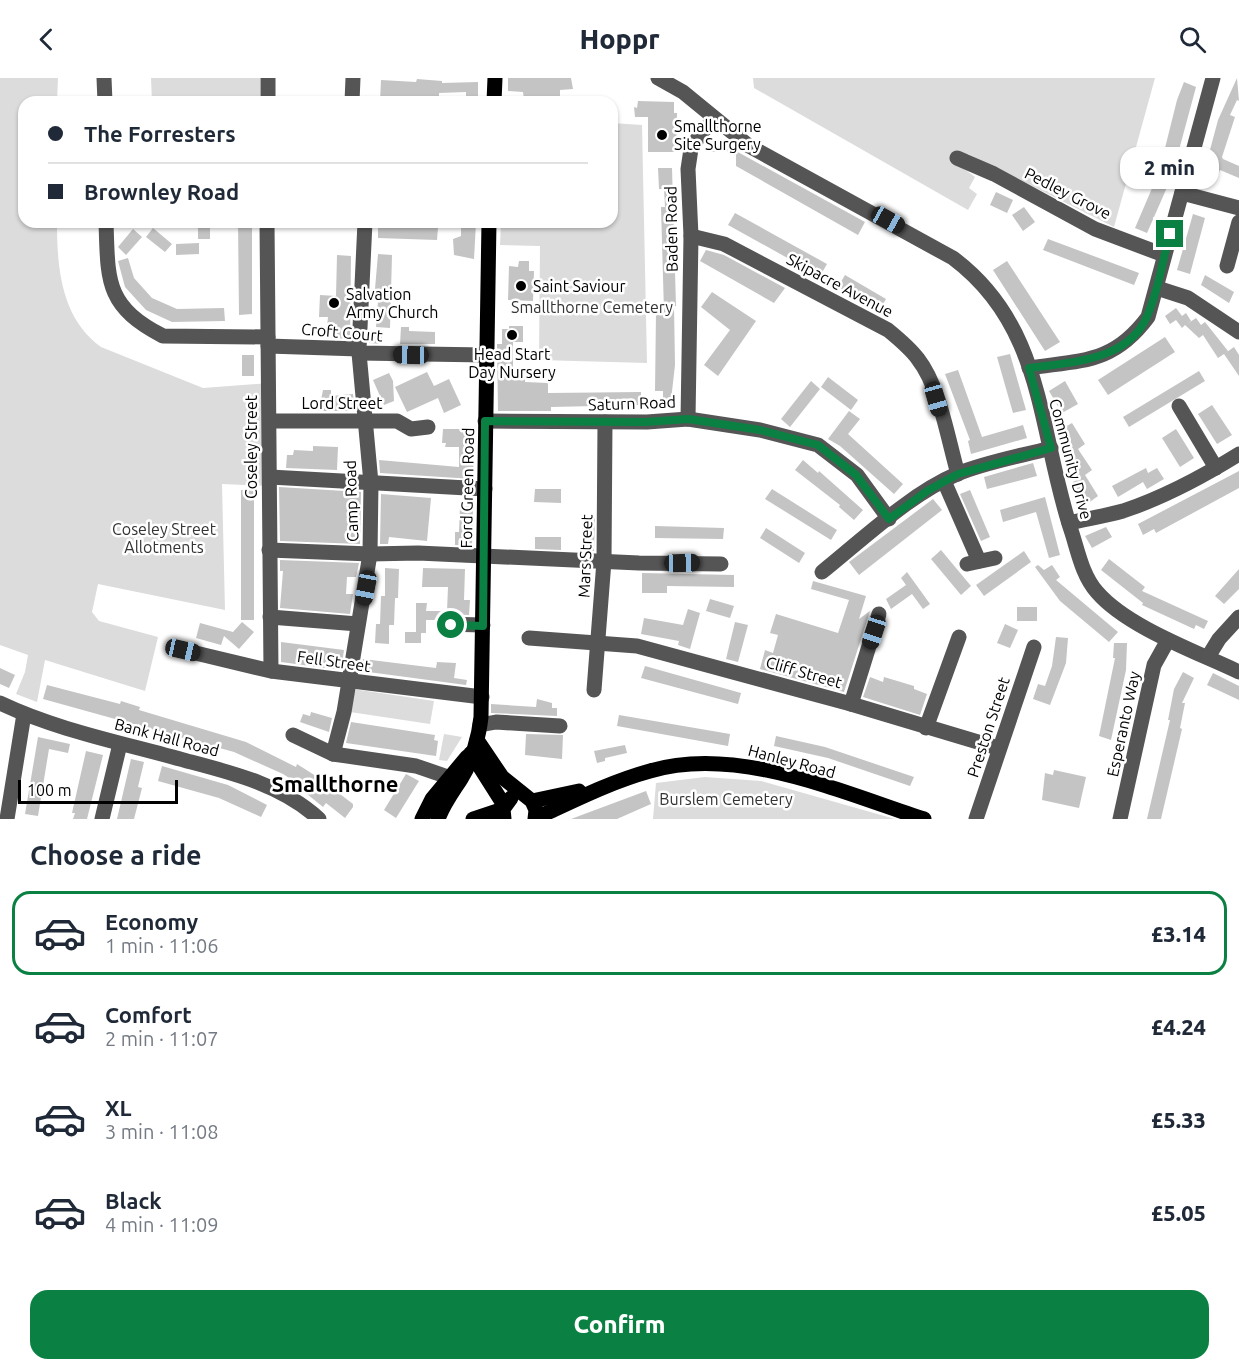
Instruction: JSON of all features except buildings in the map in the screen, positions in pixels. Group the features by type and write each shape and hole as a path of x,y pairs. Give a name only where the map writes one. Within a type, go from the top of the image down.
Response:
{"main road":[{"path":"494,96 495,78"},
{"name":"Ford Green Road","path":"438,819 446,800 463,777 476,739 482,697 489,228"},
{"path":"422,819 448,777 476,739"},
{"path":"476,739 502,777 536,810 535,818"},
{"path":"476,739 504,811"},
{"name":"Hanley Road","path":"535,818 651,770 725,763 767,770 924,819"},
{"name":"Hanley Road","path":"473,819 504,811 513,797 527,799 615,784"}],"street":[{"path":"104,78 105,96"},
{"path":"268,78 268,96"},
{"path":"352,96 353,78"},
{"path":"484,78 495,78"},
{"name":"Community Drive","path":"658,78 683,92 749,146 900,227 965,267 1001,305 1020,340 1051,448 1068,524 1085,573 1096,592 1114,608 1168,640 1239,672"},
{"path":"1029,368 1112,353 1133,337 1148,317 1213,78"},
{"name":"Baden Road","path":"688,419 691,236 688,169 691,149 701,133 715,119"},
{"name":"Pedley Grove","path":"957,158 994,174 1095,229 1164,255"},
{"path":"1182,193 1239,208"},
{"path":"1227,266 1239,222"},
{"name":"Croft Court","path":"106,228 108,273 112,289 127,311 148,328 164,336 268,341 359,351 486,355"},
{"name":"Coseley Street","path":"267,228 271,671"},
{"name":"Camp Road","path":"333,754 350,682 370,554 370,483 359,351 364,228"},
{"name":"Skipacre Avenue","path":"691,236 724,243 888,330 906,346 919,360 931,380 958,474"},
{"path":"1157,288 1188,298 1239,332"},
{"path":"1179,406 1216,468"},
{"name":"Saturn Road","path":"485,421 605,422 688,419 760,430 818,445 856,475 889,519"},
{"name":"Lord Street","path":"270,421 397,421 411,434 428,427"},
{"name":"Mars Street","path":"594,690 603,561 605,422"},
{"path":"822,572 889,519 944,481 958,474 1051,448"},
{"path":"1068,524 1120,512 1156,499 1239,454"},
{"path":"270,477 485,489"},
{"path":"944,481 973,563 995,558"},
{"path":"269,550 722,564"},
{"path":"852,704 879,614"},
{"path":"270,617 358,624"},
{"path":"1208,657 1219,639 1239,617"},
{"path":"448,628 483,626"},
{"path":"926,728 959,637"},
{"name":"Cliff Street","path":"529,638 633,645 673,654 998,748"},
{"name":"Esperanto Way","path":"1120,819 1154,664 1168,640"},
{"name":"Preston Street","path":"976,819 1034,646"},
{"name":"Fell Street","path":"183,650 271,671 482,697"},
{"name":"Bank Hall Road","path":"0,703 24,714 120,744 247,777 302,804 319,819"},
{"path":"7,819 24,714"},
{"path":"476,739 496,722 560,726"},
{"path":"292,735 333,754 416,766 448,777"},
{"path":"102,819 120,744"}],"green space":[{"name":"Coseley Street Allotments","path":"0,78 58,78 57,96 18,96 18,228 57,228 58,257 64,291 77,322 101,347 203,388 269,383 270,486 222,484 225,610 98,584 92,612 99,621 158,637 145,691 45,660 37,702 16,694 25,672 28,655 0,645"},
{"path":"151,78 260,78 260,96 152,96"},
{"path":"753,78 1155,78 1114,227 968,154 963,168 975,177 969,188 977,194 968,210 754,88"},
{"name":"Smallthorne Cemetery","path":"618,123 642,125 647,363 539,360 540,246 500,245 501,228 618,228"},
{"path":"353,689 434,701 430,724 350,712"},
{"path":"444,734 462,737 447,761 439,760"},
{"name":"Burslem Cemetery","path":"705,777 761,781 895,819 653,819 656,783"}],"place":[{"name":"Smallthorne Site Surgery","path":"662,135"},
{"name":"Saint Saviour","path":"521,286"},
{"name":"Salvation Army Church","path":"334,303"},
{"name":"Head Start Day Nursery","path":"512,335"}],"district":[{"name":"Smallthorne","path":"335,784"}],"route":[{"path":"451,625 483,626 485,421 646,422 688,419 760,430 818,445 856,475 889,519 927,491 958,474 1051,448 1029,368 1084,360 1112,353 1133,337 1148,317 1170,234"}]}
